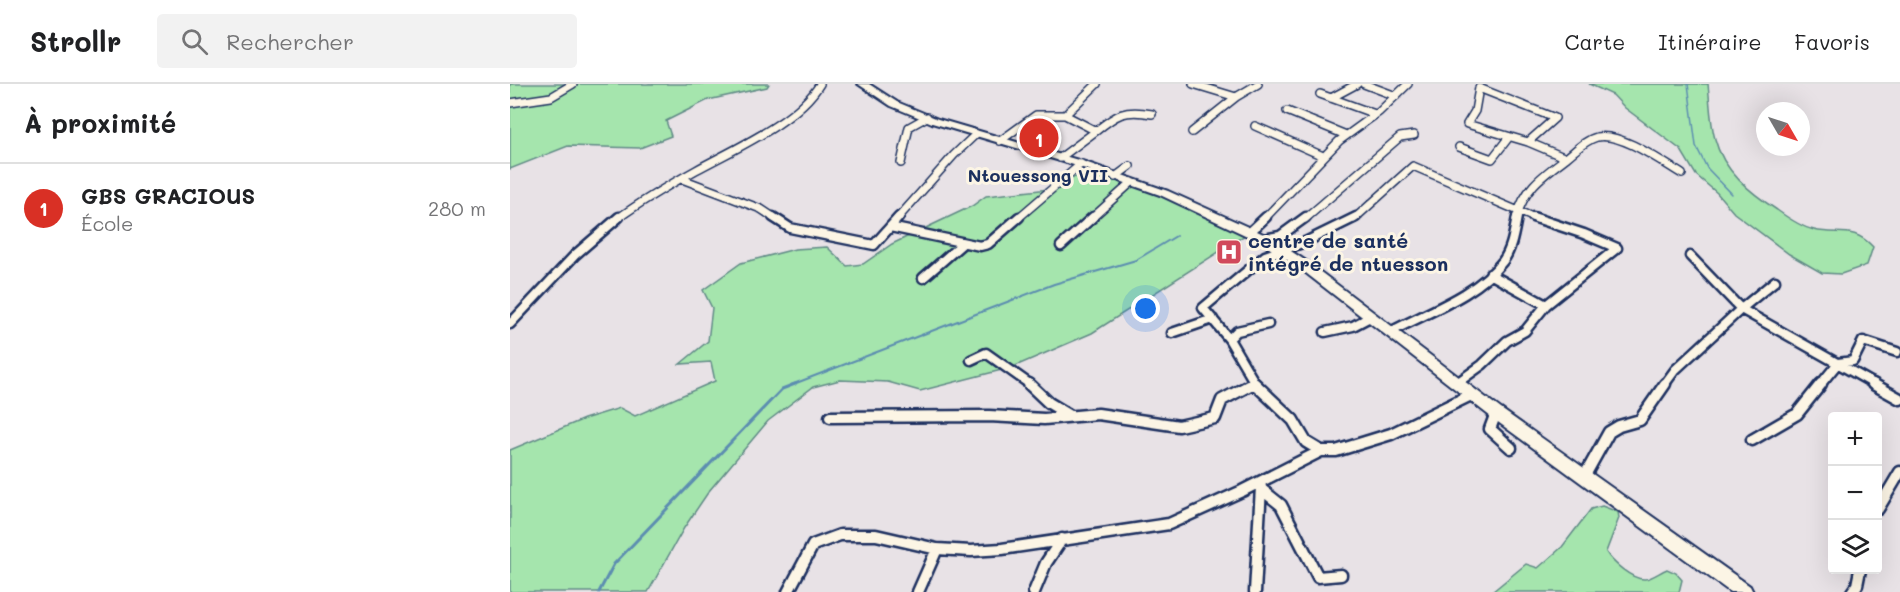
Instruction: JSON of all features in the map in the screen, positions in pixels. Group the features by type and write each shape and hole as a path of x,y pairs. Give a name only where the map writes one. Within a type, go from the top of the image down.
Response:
{"street":[{"path":"510,103 538,100 563,93 573,84"},
{"path":"510,324 609,224 650,197 750,141 795,111 820,84"},
{"path":"862,84 894,104 927,117 1132,182 1175,198 1264,239 1283,250 1471,395 1744,592"},
{"path":"1065,115 1097,84"},
{"path":"1193,84 1236,97"},
{"path":"1192,132 1236,97 1258,84"},
{"path":"1331,98 1357,84"},
{"path":"1364,84 1396,96"},
{"path":"1250,232 1288,196 1323,156 1408,84"},
{"path":"1527,143 1555,118 1479,88 1475,111 1467,124 1527,143 1560,152 1566,158"},
{"path":"1320,94 1375,114"},
{"path":"1060,158 1121,112 1130,109 1152,114"},
{"path":"1287,111 1346,135"},
{"path":"1000,141 1036,115 1065,115 1096,131"},
{"path":"902,163 906,151 904,140 909,127 927,117"},
{"path":"1256,126 1323,156"},
{"path":"682,179 761,209 790,228 874,245 954,154 975,134"},
{"path":"1264,239 1280,236 1296,226 1400,137 1414,135"},
{"path":"1390,333 1452,299 1490,274 1505,259 1517,212 1526,191 1590,140 1600,136 1613,138 1657,158 1682,174"},
{"path":"1459,147 1492,159 1509,137"},
{"path":"890,227 980,246 988,244 1081,164"},
{"path":"1115,177 1130,166"},
{"path":"1321,451 1306,442 1293,420 1254,383 1229,339 1203,308 1259,260 1320,236 1353,220 1413,166 1517,212 1584,234 1617,248 1546,305 1525,331 1507,340 1482,365 1457,383"},
{"path":"1061,246 1132,182"},
{"path":"923,278 963,243"},
{"path":"1690,256 1741,309 1900,399"},
{"path":"1490,274 1546,305"},
{"path":"1584,477 1592,468 1607,433 1615,427 1640,420 1675,370 1718,328 1775,281"},
{"path":"1325,332 1353,326 1370,317"},
{"path":"1172,333 1213,319"},
{"path":"1229,339 1237,331 1268,324"},
{"path":"1752,440 1797,414 1838,363 1853,361 1863,341 1897,352"},
{"path":"971,360 986,352 1031,385 1049,403 1070,415"},
{"path":"831,417 989,416 1044,419 1098,414 1179,426 1215,418 1222,400 1254,383"},
{"path":"789,592 813,546 840,535 876,535 937,549 971,551 1002,549 1169,524 1261,485 1321,451 1336,451 1391,434 1471,395"},
{"path":"1496,413 1490,429 1511,448"},
{"path":"1882,501 1900,472"},
{"path":"1261,485 1281,505 1318,577 1341,575"},
{"path":"1255,592 1261,485"},
{"path":"1034,592 1046,563 1062,539"},
{"path":"918,592 937,549"},
{"path":"1852,592 1859,574"}],"green space":[{"path":"510,84 769,84 767,87 708,100 666,121 671,136 640,148 568,146 510,169"},
{"path":"1589,84 1708,84 1715,139 1731,171 1757,196 1799,224 1823,232 1845,232 1866,240 1873,247 1867,265 1841,274 1822,273 1789,254 1734,213 1717,193 1696,175 1681,150 1625,108 1613,95"},
{"path":"1075,177 1115,177 1132,182 1250,232 1092,333 1013,367 920,391 888,382 840,380 813,387 768,421 709,491 684,528 648,592 510,592 510,450 584,419 620,408 635,416 715,381 711,362 680,364 708,341 712,308 703,290 741,263 795,249 827,247 847,266 863,264 892,244 972,206 986,196 1049,189"},
{"path":"1602,506 1618,512 1619,518 1606,552 1613,561 1629,574 1640,579 1650,578 1667,569 1676,573 1682,580 1679,592 1492,592 1526,564 1538,568 1562,547 1591,509"}],"waterway":[{"path":"1688,84 1696,146 1707,168 1732,194"},
{"path":"791,385 1054,284 1136,260 1176,236"},
{"path":"599,592 614,564 782,389 795,384"}],"place":[{"name":"GBS GRACIOUS","path":"1039,138"},
{"name":"centre de santé intégré de ntuesson","path":"1229,252"}],"district":[{"name":"Ntouessong VII","path":"1038,175"}]}
